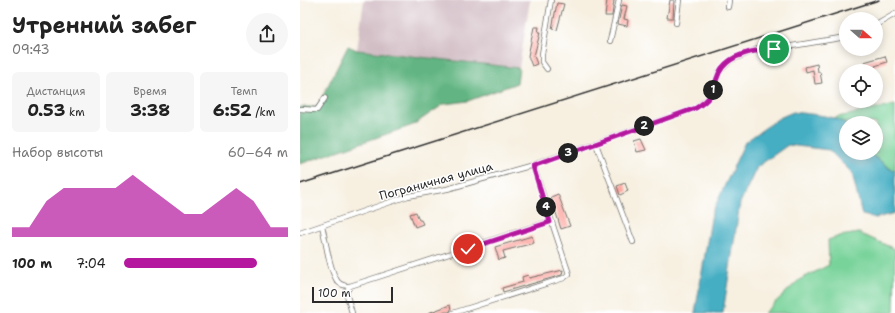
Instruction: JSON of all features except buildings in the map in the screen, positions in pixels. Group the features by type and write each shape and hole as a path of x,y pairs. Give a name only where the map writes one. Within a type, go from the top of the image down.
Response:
{"street":[{"path":"547,69 542,62 542,54 551,0"},
{"path":"610,41 619,0"},
{"path":"676,23 679,0"},
{"path":"728,7 729,0"},
{"path":"883,22 895,14"},
{"name":"Пограничная улица","path":"300,233 408,196 448,189 533,166 596,144 700,105 712,95 719,72 731,60 758,50 774,49 839,38"},
{"path":"300,109 317,110 325,98"},
{"path":"596,144 633,242"},
{"path":"454,313 564,278 569,274 550,222 533,166"},
{"path":"322,226 333,271 338,282 343,286 350,286 550,222"},
{"path":"350,286 346,292 352,313"}],"shaded area":[{"path":"364,0 530,0 519,68 357,50"}],"green space":[{"path":"348,46 357,50 519,68 517,83 468,101 444,104 413,125 300,164 300,107 317,107"},
{"path":"895,105 894,171 879,160 883,160 883,116 843,116"},
{"path":"839,117 839,120 833,118"},
{"path":"859,233 895,249 894,311 892,313 764,313 799,280 829,265 828,240 840,236"}],"water":[{"path":"793,112 813,114 839,120 839,160 829,150 788,145 757,167 740,203 723,313 695,313 712,213 745,142 779,118"},
{"path":"839,160 878,160 893,171 895,169 895,213 876,218 862,215 852,173"}],"railway":[{"path":"300,184 879,0"}],"route":[{"path":"468,249 550,222 533,166 696,108 712,95 719,72 731,60 758,50 774,49"}]}
